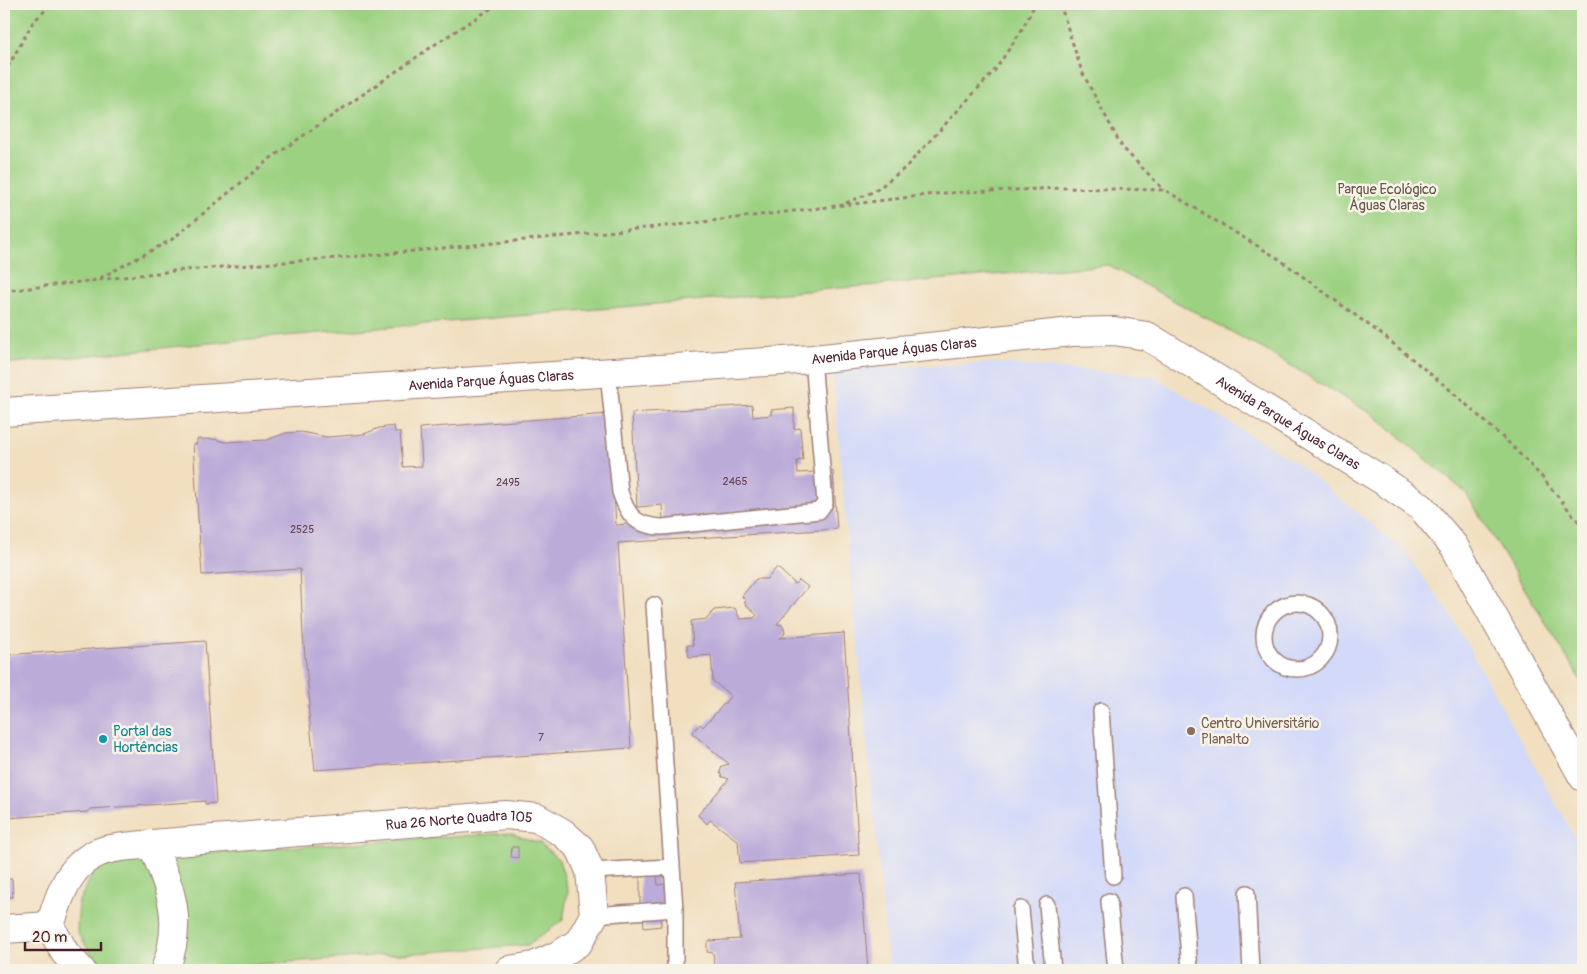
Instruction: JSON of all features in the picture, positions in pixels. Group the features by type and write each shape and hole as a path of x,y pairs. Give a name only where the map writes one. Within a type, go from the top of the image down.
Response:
{"street":[{"name":"Avenida Parque Águas Claras","path":"4,412 813,359 1072,332 1114,330 1148,336 1382,480 1421,507 1454,546 1583,777"},
{"name":"Rua 26 Norte Quadra 105","path":"50,926 60,893 72,873 85,859 107,850 152,844 506,815 537,818 563,833 580,848 590,872 594,915"},
{"path":"152,844 168,884 175,924 173,948 165,970"},
{"path":"509,970 534,966 561,954 579,942 594,915"},
{"path":"4,929 50,926 78,969"}],"lane":[{"path":"608,372 620,492 628,512 638,523 648,527 662,527 819,511 824,503 813,359"},
{"path":"1295,602 1307,604 1317,609 1325,618 1330,628 1327,651 1320,660 1310,667 1288,668 1277,663 1269,655 1265,644 1264,632 1267,621 1274,612 1284,605 1295,602"},
{"path":"654,605 674,909 675,970"},
{"path":"1101,711 1112,876"},
{"path":"590,872 671,867"},
{"path":"1247,893 1251,970"},
{"path":"1184,896 1190,970"},
{"path":"1109,901 1116,970"},
{"path":"1047,905 1053,970"},
{"path":"1021,908 1027,970"},
{"path":"594,915 674,909"}],"path":[{"path":"4,74 33,22 52,4"},
{"path":"96,280 171,240 271,158 440,41 498,4"},
{"path":"840,205 875,191 905,168 995,70 1022,31 1035,4"},
{"path":"1060,4 1082,72 1122,147 1164,190 1279,259 1385,337 1449,389 1510,444 1541,476 1583,527"},
{"path":"4,291 173,272 374,255 686,224 944,193 1062,188 1164,190"}],"shaded area":[{"name":"Centro Universitário Planalto","path":"993,363 1153,376 1298,464 1403,550 1447,609 1583,852 1583,970 889,970 833,370"}],"green space":[{"name":"Parque Ecológico Águas Claras","path":"4,4 1583,4 1583,684 1466,493 1375,416 1263,349 1108,265 239,340 4,364"},
{"path":"509,833 540,843 559,860 568,890 563,920 528,945 176,970 118,970 94,958 77,932 79,901 95,870 126,858"}],"building":[{"path":"752,405 753,417 771,415 771,410 794,408 794,429 800,428 803,460 797,461 798,473 833,471 837,529 618,543 631,748 315,770 308,705 310,705 303,636 300,569 202,575 193,444 197,444 197,439 213,439 226,442 267,440 286,433 301,432 327,437 364,434 379,428 394,426 395,432 400,432 403,467 422,466 420,428 609,414 616,525 663,521 662,505 637,507 632,413"},
{"path":"777,567 795,584 799,580 808,587 777,624 782,625 785,631 784,635 780,638 844,633 859,855 740,863 738,841 710,820 707,824 698,815 729,779 722,777 720,772 722,766 729,764 692,733 700,724 703,727 731,696 713,681 711,655 689,657 687,645 693,645 691,621 707,619 714,610 735,608 740,619 754,618 757,615 744,603 746,602 742,596 756,579 767,579"},
{"name":"Portal das Hortências","path":"205,641 216,803 205,804 205,801 90,809 87,812 8,818 4,756 4,655"},
{"path":"512,847 518,847 518,858 511,857"},
{"path":"656,866 658,885 665,884 667,907 660,908 661,926 644,928 642,905 640,906 640,868"},
{"path":"861,874 868,970 714,970 713,953 707,952 707,943 709,941 740,939 735,882"},
{"path":"4,879 12,879 13,897 4,897"}],"place":[{"name":"Centro Universitário Planalto","path":"1191,731"},
{"name":"Portal das Hortências","path":"103,739"}]}
